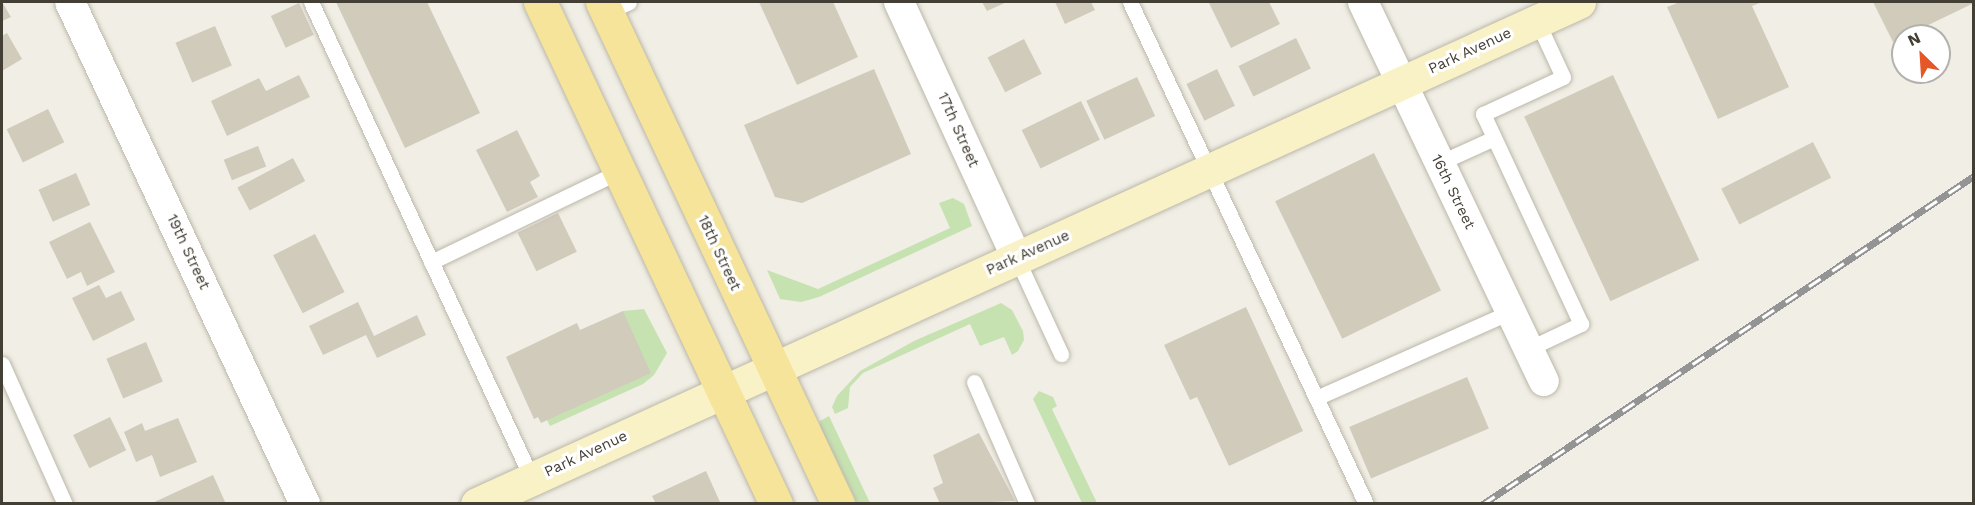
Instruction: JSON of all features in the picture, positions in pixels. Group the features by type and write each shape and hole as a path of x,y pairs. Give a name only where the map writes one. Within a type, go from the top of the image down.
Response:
{"main road":[{"path":"540,2 776,504"},
{"name":"18th Street","path":"613,5 774,368 838,504"}],"street":[{"name":"19th Street","path":"70,2 305,504"},
{"name":"17th Street","path":"899,2 1017,259"},
{"name":"16th Street","path":"1363,2 1544,381"},
{"name":"Park Avenue","path":"477,504 1579,2"}],"lane":[{"path":"311,2 532,479"},
{"path":"1130,2 1366,504"},
{"path":"1528,349 1581,324 1483,114 1563,77 1537,21"},
{"path":"1439,163 1494,138"},
{"path":"431,262 620,171"},
{"path":"1017,259 1061,354"},
{"path":"1316,398 1510,312"},
{"path":"2,364 65,504"},
{"path":"975,382 1028,504"}],"green space":[{"path":"953,198 964,204 972,226 819,297 801,302 780,299 767,270 818,289 950,228 939,203"},
{"path":"1001,303 1012,310 1023,331 1024,340 1018,351 1012,355 1004,337 980,346 970,324 863,373 850,387 848,408 835,414 832,407 837,396 860,371 914,341"},
{"path":"644,309 667,353 654,375 643,384 550,426 547,420 623,311"},
{"path":"1039,391 1053,397 1057,406 1052,409 1097,503 1082,503 1033,399"},
{"path":"829,416 870,503 857,503 820,426 820,421"}],"building":[{"path":"2,2 11,17 2,21"},
{"path":"336,2 427,2 480,113 405,148"},
{"path":"759,2 833,2 858,57 797,85"},
{"path":"982,2 1007,2 987,11"},
{"path":"1055,2 1091,2 1095,10 1065,24"},
{"path":"1269,2 1280,24 1231,48 1209,3"},
{"path":"1680,2 1762,2 1752,6 1789,87 1718,119 1667,7"},
{"path":"1873,2 1974,2 1930,24 1891,24 1891,38"},
{"path":"299,3 314,35 286,48 271,16"},
{"path":"215,26 232,66 192,82 175,43"},
{"path":"7,33 22,59 2,71 2,36"},
{"path":"1296,38 1311,69 1253,97 1238,66"},
{"path":"1024,39 1042,74 1005,92 987,58"},
{"path":"874,69 911,154 802,203 775,197 744,125"},
{"path":"1217,69 1235,106 1204,121 1186,84"},
{"path":"299,75 310,97 227,136 211,101 259,78 266,91"},
{"path":"1613,75 1699,260 1610,301 1524,116"},
{"path":"1137,77 1155,116 1104,140 1086,101"},
{"path":"1081,101 1100,140 1041,169 1022,130"},
{"path":"48,109 64,142 23,162 7,129"},
{"path":"517,130 540,176 530,182 538,197 507,212 476,150"},
{"path":"1813,142 1831,178 1739,224 1721,189"},
{"path":"258,146 266,166 232,180 224,160"},
{"path":"1374,153 1441,291 1342,339 1275,201"},
{"path":"293,158 305,181 250,211 237,188"},
{"path":"76,173 90,205 53,222 39,190"},
{"path":"558,213 577,252 536,271 518,233"},
{"path":"90,222 115,272 87,286 81,272 67,279 49,242"},
{"path":"315,234 345,292 303,313 273,255"},
{"path":"99,285 106,298 121,291 135,320 93,341 72,298"},
{"path":"358,302 374,336 417,315 426,335 377,358 366,335 323,355 309,326"},
{"path":"1246,307 1303,431 1229,466 1197,397 1190,400 1164,345"},
{"path":"623,311 651,373 541,423 538,417 534,419 506,357 577,323 580,330"},
{"path":"146,342 163,382 123,398 106,359"},
{"path":"1467,377 1489,429 1371,479 1349,427"},
{"path":"110,417 126,450 89,468 73,435"},
{"path":"178,418 197,462 160,477 152,455 136,462 124,432 142,423 145,431"},
{"path":"979,433 1015,501 940,504 933,488 943,483 933,455"},
{"path":"706,471 720,502 656,504 652,496"},
{"path":"213,475 226,504 150,504"}],"railway":[{"path":"1483,504 1974,176"}]}
